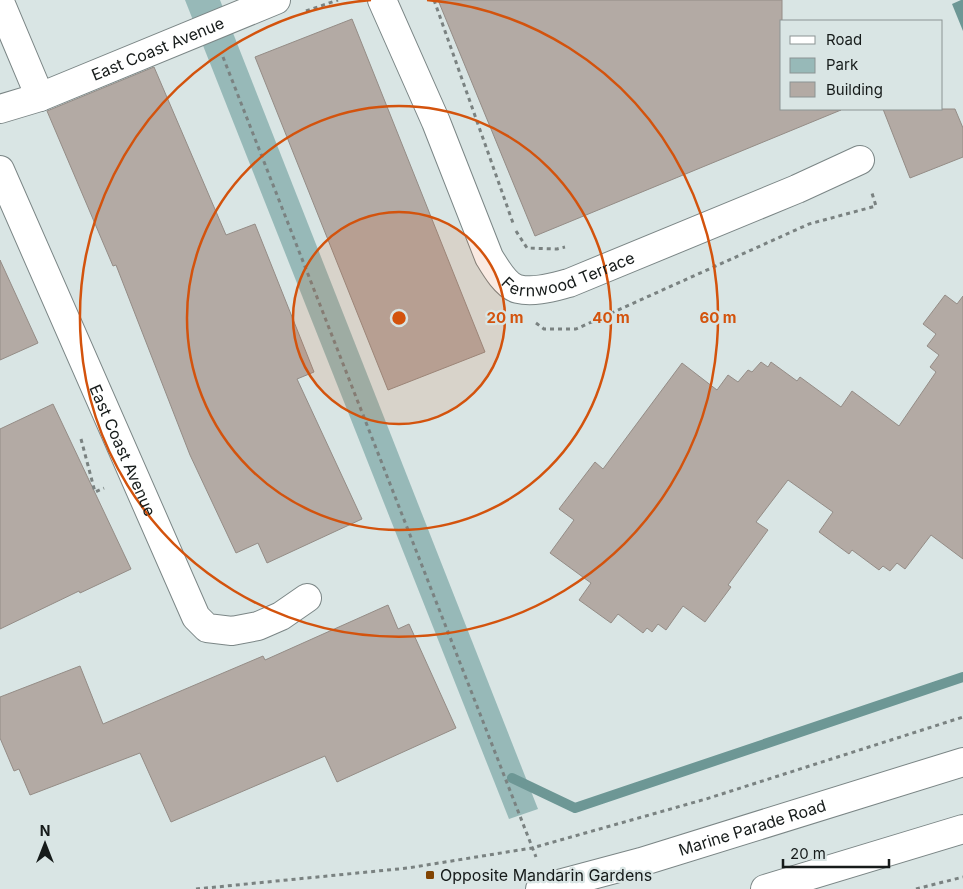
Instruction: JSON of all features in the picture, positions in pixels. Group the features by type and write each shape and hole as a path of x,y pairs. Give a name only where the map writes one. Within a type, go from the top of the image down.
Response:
{"street":[{"name":"East Coast Avenue","path":"0,109 40,97 276,0"},
{"name":"Fernwood Terrace","path":"382,0 436,122 489,257 502,277 516,289 541,289 568,283 797,189 860,160"},
{"path":"0,2 40,97"},
{"name":"East Coast Avenue","path":"0,170 196,617 207,628 232,632 258,626 281,616 307,598"},
{"name":"Marine Parade Road","path":"544,888 641,862 963,762"},
{"path":"765,889 963,828"}],"path":[{"path":"434,0 516,231 527,248 557,249 571,246"},
{"path":"220,49 532,848 544,888"},
{"path":"530,320 544,329 576,329 809,224 876,206 860,160"},
{"path":"196,889 408,868 532,848 706,799 963,717"},
{"path":"916,889 963,877"}],"green space":[{"path":"185,0 220,0 538,809 509,819"}],"shaded area":[{"path":"963,0 963,31 952,4"}],"building":[{"path":"438,0 782,0 782,20 780,20 780,110 841,110 535,236"},
{"path":"352,19 485,352 388,390 255,57"},
{"path":"154,67 226,235 255,224 314,372 297,379 362,519 267,563 258,543 236,553 190,455 116,265 113,266 47,111"},
{"path":"955,109 963,128 963,157 910,178 883,110"},
{"path":"0,260 38,343 0,360"},
{"path":"945,295 957,304 963,296 963,559 931,535 905,569 897,563 890,571 883,566 879,570 852,550 849,554 819,532 833,512 788,480 756,522 768,530 728,585 731,587 705,622 683,606 666,630 658,624 652,632 647,628 643,633 618,614 611,623 579,600 591,583 550,553 574,520 559,509 595,462 603,469 682,363 717,390 728,375 738,382 748,370 752,372 761,362 768,367 771,362 797,381 800,377 841,407 852,391 899,426 936,372 930,367 939,355 927,346 936,334 923,324"},
{"path":"53,404 131,569 80,593 79,591 0,629 0,429"},
{"path":"388,605 398,629 409,624 456,728 337,782 325,756 171,822 140,753 30,795 19,769 14,771 0,738 0,697 80,666 103,724 263,656 265,660"}],"waterway":[{"path":"512,778 575,808 963,677"}],"place":[{"name":"Opposite Mandarin Gardens","path":"430,875"}]}
